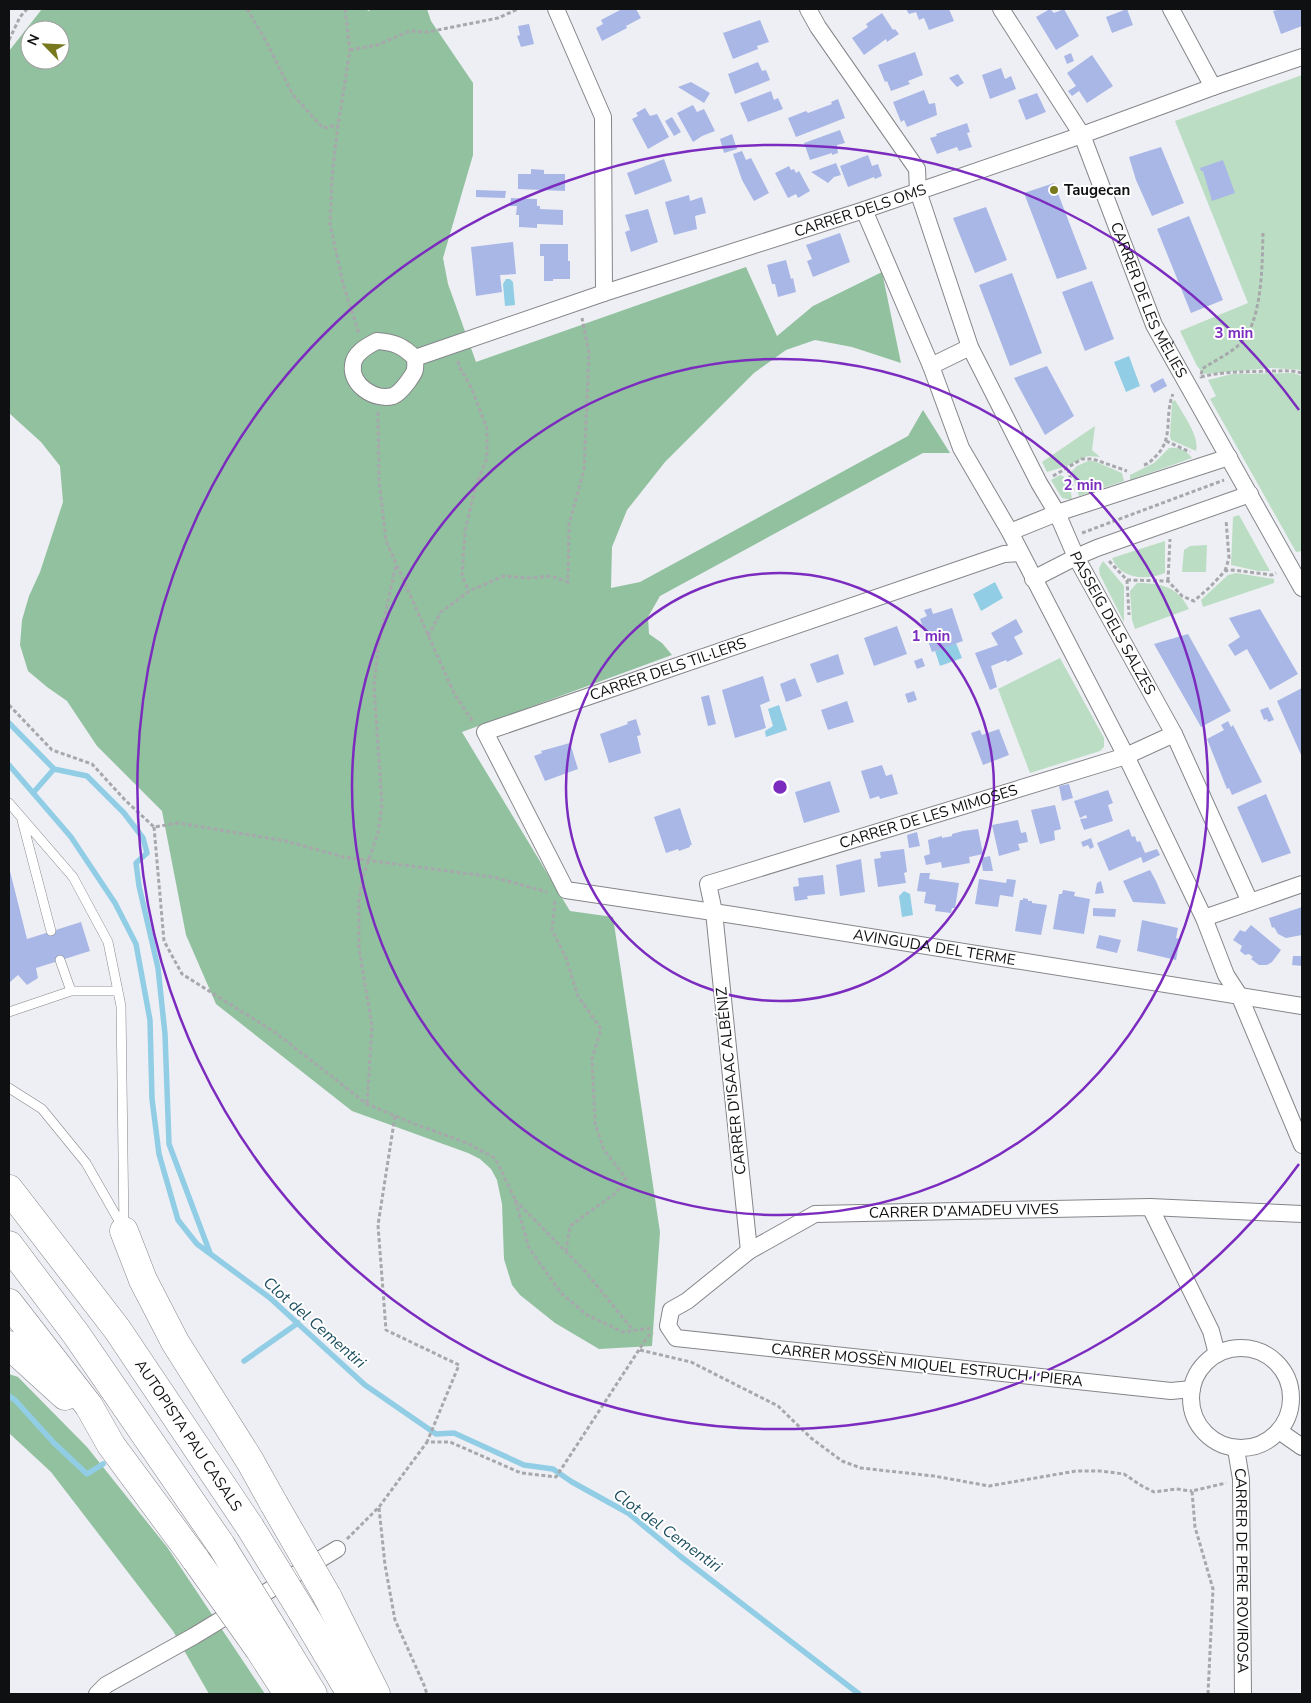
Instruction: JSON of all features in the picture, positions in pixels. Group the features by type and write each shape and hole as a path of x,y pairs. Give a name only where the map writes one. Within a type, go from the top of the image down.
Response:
{"highway":[{"name":"AUTOPISTA PAU CASALS","path":"9,1189 117,1329 250,1527 351,1694"},
{"path":"124,1231 143,1280 175,1342 250,1461 326,1596 376,1694"},
{"path":"9,1244 76,1334 221,1545 268,1643 288,1694"},
{"path":"9,1302 89,1406 111,1445"},
{"path":"9,1345 61,1391 111,1445 196,1560 313,1694"}],"street":[{"path":"556,9 603,117 604,293"},
{"name":"PASSEIG DELS SALZES","path":"808,9 818,27 917,169 918,191 970,347 1039,483 1057,514 1076,557 1174,734 1250,902"},
{"name":"CARRER DE LES MÈLIES","path":"1001,9 1082,135 1154,325 1302,588"},
{"path":"1171,9 1213,86"},
{"name":"CARRER DELS OMS","path":"415,358 456,346 604,293 864,210 1082,135 1213,86 1302,57"},
{"path":"864,210 931,366 961,448 1010,532 1126,756 1204,918 1226,975 1238,995 1302,1145"},
{"path":"377,341 392,342 404,347 415,358 416,370 403,388 394,396 378,396 366,392 359,385 353,372 353,363 364,348 377,341"},
{"path":"931,366 970,347"},
{"path":"1010,532 1057,514 1229,458"},
{"path":"1033,579 1076,557 1250,494"},
{"name":"CARRER DELS TIL·LERS","path":"485,732 1004,554 1020,553"},
{"path":"485,732 561,891"},
{"name":"CARRER DE LES MIMOSES","path":"714,912 708,884 1126,756 1174,734"},
{"path":"1204,918 1302,884"},
{"name":"AVINGUDA DEL TERME","path":"561,891 714,912 1302,1006"},
{"name":"CARRER D'ISAAC ALBÉNIZ","path":"714,912 748,1251"},
{"path":"1150,1207 1211,1331 1217,1354"},
{"name":"CARRER D'AMADEU VIVES","path":"668,1326 671,1310 687,1301 748,1251 815,1214 1150,1207 1302,1214"},
{"name":"CARRER MOSSÈN MIQUEL ESTRUCH I PIERA","path":"668,1326 676,1338 1171,1391 1192,1389"},
{"path":"1234,1348 1248,1348 1264,1354 1276,1362 1286,1377 1289,1386 1290,1404 1288,1415 1279,1431 1269,1440 1251,1448 1236,1449 1218,1444 1203,1432 1196,1422 1190,1406 1193,1381 1202,1366 1217,1354 1234,1348"},
{"path":"1279,1431 1302,1447"},
{"name":"CARRER DE PERE ROVIROSA","path":"1236,1449 1241,1479 1243,1694"},
{"path":"97,1694 106,1685 194,1636 337,1549"}],"lane":[{"path":"9,803 73,877 108,942 121,1006 124,1231"},
{"path":"21,816 51,931"},
{"path":"60,960 71,991"},
{"path":"9,1012 71,991 118,991"},
{"path":"9,1088 42,1109 86,1163 119,1218 124,1231"}],"path":[{"path":"9,40 20,17 27,9"},
{"path":"247,9 266,41 293,95 322,128 338,125"},
{"path":"345,9 350,50 332,176 330,224 343,284 364,348"},
{"path":"350,50 377,45 410,30 428,32 498,18 518,9"},
{"path":"1263,233 1260,292 1254,319 1241,343 1202,369 1200,377 1249,370 1290,370 1302,373"},
{"path":"428,636 441,612 469,591 504,576 528,578 551,576 568,582 569,524 584,470 590,352 579,302"},
{"path":"456,346 459,366 471,387 487,429 487,458 475,488 465,532 462,576 469,591"},
{"path":"1141,466 1149,463 1164,447 1168,430 1169,403 1175,392"},
{"path":"378,396 378,480 386,541 454,693 473,723 485,732"},
{"path":"1166,441 1192,453"},
{"path":"1050,478 1082,459 1093,458 1125,472 1133,469"},
{"path":"1068,469 1074,493"},
{"path":"1081,533 1224,480"},
{"path":"1127,580 1168,581 1182,596 1194,601 1225,571 1229,558 1226,515"},
{"path":"1168,581 1171,534"},
{"path":"1105,557 1127,580 1129,622"},
{"path":"367,1104 372,1026 359,948 360,893 362,879 378,832 382,804 374,686 378,646 396,564"},
{"path":"1225,571 1233,570 1272,575 1278,573"},
{"path":"9,705 52,750 92,764 125,800 154,827 164,942 182,974 276,1033 367,1104 468,1143 495,1158 515,1199 529,1248 562,1293 587,1315 624,1332 668,1326"},
{"path":"154,827 178,823 286,841 343,857 493,877 548,892 561,891 552,930 566,958 578,996 601,1029 592,1059 595,1123 604,1150 626,1178 616,1192 570,1226 566,1251"},
{"path":"337,1549 379,1507 427,1442 459,1365 386,1330 378,1225 395,1116"},
{"path":"515,1199 584,1270 632,1330"},
{"path":"427,1442 450,1442 521,1473 556,1477 648,1336 668,1326"},
{"path":"640,1350 691,1362 778,1406 811,1438 842,1462 861,1468 934,1476 989,1486 1076,1471 1100,1471 1124,1474 1154,1492 1176,1489 1192,1491 1241,1479"},
{"path":"1192,1491 1195,1527 1213,1589 1208,1694"},
{"path":"379,1507 385,1565 395,1620 427,1694"}],"green space":[{"path":"42,9 367,9 368,11 373,9 427,9 431,21 473,83 473,155 443,258 448,284 476,362 746,267 777,336 813,306 882,272 901,363 852,347 815,340 786,350 754,373 665,462 627,510 612,547 611,588 640,582 908,436 923,410 950,453 923,453 660,596 648,617 649,634 662,643 672,655 462,732 570,911 613,917 660,1232 652,1346 599,1349 555,1323 520,1295 512,1285 504,1259 502,1204 497,1180 491,1169 480,1159 468,1153 352,1111 216,1004 186,935 162,811 97,746 67,701 28,671 20,645 22,620 63,502 60,466 41,442 9,413 9,51 20,37 20,70 70,70 70,20 33,20"},
{"path":"1302,75 1302,370 1273,368 1204,374 1197,366 1180,331 1248,303 1175,121"},
{"path":"1293,373 1302,376 1302,551 1296,552 1210,399 1216,396 1208,380 1232,374"},
{"path":"1175,400 1193,432 1197,445 1196,451 1171,440 1172,402"},
{"path":"1095,426 1092,450 1100,457 1088,456 1067,466 1047,472 1042,462"},
{"path":"1169,448 1182,450 1192,458 1130,480 1130,475 1154,463"},
{"path":"1088,461 1094,461 1122,473 1124,481 1079,496 1071,472 1077,466"},
{"path":"1060,475 1068,482 1072,500 1062,498 1051,480"},
{"path":"1239,515 1270,571 1258,571 1231,565 1233,517"},
{"path":"1165,541 1165,573 1158,576 1142,577 1127,574 1116,565 1112,558"},
{"path":"1207,545 1206,572 1182,572 1184,550 1190,546"},
{"path":"1103,561 1124,586 1124,622 1100,575 1099,568"},
{"path":"1236,573 1274,579 1274,583 1203,607 1201,600 1228,575"},
{"path":"1137,583 1167,587 1179,595 1189,609 1135,629 1132,620 1130,591"},
{"path":"1060,658 1104,738 1104,747 1100,751 1030,773 998,689"},
{"path":"9,1374 18,1377 87,1447 167,1547 265,1694 209,1694 173,1631 51,1472 9,1433"}],"water":[{"path":"506,279 510,279 513,282 515,305 505,306 503,284"},
{"path":"1129,356 1140,386 1126,392 1114,362"},
{"path":"995,582 1003,598 981,611 973,594"},
{"path":"956,643 962,658 940,666 935,651"},
{"path":"779,705 787,730 766,737 765,731 773,726 768,709"},
{"path":"904,891 910,894 913,915 902,917 899,896"}],"building":[{"path":"622,9 636,9 641,18 626,26 627,28 602,41 596,28 603,24 601,20"},
{"path":"906,9 949,9 954,21 929,30 924,18 919,20 916,12 909,14"},
{"path":"1050,9 1054,13 1064,9 1079,36 1056,50 1036,17"},
{"path":"1127,9 1133,25 1112,33 1106,17"},
{"path":"1302,9 1302,26 1281,34 1273,11"},
{"path":"882,13 893,30 895,29 899,34 887,42 886,39 864,55 852,38 868,27 866,24"},
{"path":"760,20 769,42 757,46 758,49 733,59 723,33"},
{"path":"529,24 534,44 521,47 517,36 520,35 518,26"},
{"path":"915,52 923,75 908,81 910,84 891,91 878,65"},
{"path":"1071,53 1074,61 1067,64 1064,56"},
{"path":"1092,55 1113,86 1087,103 1079,91 1072,96 1068,91 1076,86 1067,73"},
{"path":"758,62 762,71 766,70 770,80 735,94 728,74"},
{"path":"1001,68 1005,79 1011,76 1016,89 990,99 982,75"},
{"path":"958,74 964,83 957,87 949,78"},
{"path":"691,82 710,93 704,103 678,87"},
{"path":"924,90 929,104 935,103 937,115 907,127 904,120 901,122 893,102"},
{"path":"771,91 774,100 778,98 783,109 748,122 740,103"},
{"path":"1037,93 1046,112 1026,120 1018,100"},
{"path":"838,99 845,118 796,137 788,118 832,104 831,102"},
{"path":"693,105 697,112 704,109 715,131 693,142 677,113"},
{"path":"645,108 650,116 657,114 669,137 648,149 632,119 638,116 636,113"},
{"path":"672,117 681,132 674,136 665,121"},
{"path":"967,123 970,132 967,133 972,147 959,151 957,147 937,154 930,138"},
{"path":"840,130 845,143 837,145 838,153 810,160 804,143"},
{"path":"732,134 737,149 724,153 720,139"},
{"path":"1161,147 1184,203 1152,216 1136,180 1129,157"},
{"path":"742,151 746,160 751,158 769,193 754,201 742,180 733,154"},
{"path":"868,155 872,166 878,164 882,176 875,179 874,177 848,187 840,166"},
{"path":"664,159 672,181 635,195 627,173"},
{"path":"1223,160 1235,193 1212,201 1203,171 1200,168"},
{"path":"836,163 841,175 834,177 828,183 811,172"},
{"path":"789,166 796,173 799,171 810,191 798,198 796,194 788,198 775,173"},
{"path":"531,169 544,170 544,174 565,174 565,191 518,189 518,174 531,174"},
{"path":"1054,183 1087,269 1057,279 1024,193"},
{"path":"476,190 506,191 505,198 476,197"},
{"path":"689,195 690,201 702,197 706,213 695,216 697,229 674,235 665,202"},
{"path":"511,198 537,199 537,206 540,206 540,209 563,210 563,225 537,224 537,228 519,227 519,215 516,215 517,206 510,206"},
{"path":"986,207 1007,260 975,273 953,218"},
{"path":"648,209 658,242 631,252 625,232 630,230 625,215"},
{"path":"1189,216 1223,300 1191,313 1157,229"},
{"path":"840,233 850,262 813,277 807,261 812,259 806,245"},
{"path":"513,242 516,274 500,275 502,292 476,296 471,247"},
{"path":"540,244 568,244 570,279 544,281 544,256 540,256"},
{"path":"786,260 796,292 778,297 767,265"},
{"path":"1012,273 1042,353 1010,366 979,285"},
{"path":"1092,281 1114,339 1085,351 1062,292"},
{"path":"1047,366 1074,416 1045,435 1014,378"},
{"path":"1163,378 1167,386 1154,393 1150,385"},
{"path":"931,608 933,614 952,608 963,641 932,652 920,619 927,616 924,610"},
{"path":"1260,609 1298,674 1270,690 1247,649 1235,656 1228,645 1240,637 1229,618"},
{"path":"1016,619 1023,632 1014,637 1023,654 1007,662 1006,660 991,666 997,687 990,690 975,653 998,645 991,633"},
{"path":"897,626 907,654 874,666 864,638"},
{"path":"1188,634 1231,711 1201,727 1154,644"},
{"path":"838,654 844,674 817,683 810,664"},
{"path":"922,658 925,666 917,669 914,661"},
{"path":"763,676 770,701 760,705 766,728 735,738 722,690"},
{"path":"795,678 802,696 786,702 780,684"},
{"path":"1302,688 1302,757 1277,701"},
{"path":"914,691 917,700 908,703 905,694"},
{"path":"709,695 716,724 708,726 701,697"},
{"path":"847,701 854,722 828,730 821,710"},
{"path":"1268,707 1274,720 1268,722 1267,719 1264,720 1260,710"},
{"path":"636,719 641,735 637,736 641,753 609,763 600,734 628,724 627,722"},
{"path":"1228,721 1231,727 1233,725 1262,782 1232,795 1229,788 1227,789 1207,739 1224,730 1221,725"},
{"path":"999,729 1009,755 983,765 971,733 980,730 982,735"},
{"path":"570,743 578,769 545,781 534,756 542,753 541,751"},
{"path":"882,765 886,776 892,774 898,794 880,799 879,796 870,799 861,771"},
{"path":"830,781 840,812 804,823 795,792"},
{"path":"1069,784 1073,798 1062,801 1059,786"},
{"path":"1108,790 1113,803 1108,805 1113,821 1084,830 1080,819 1087,818 1086,815 1080,818 1074,801"},
{"path":"1266,794 1291,853 1262,863 1237,807"},
{"path":"1055,805 1061,829 1054,831 1055,840 1040,844 1031,810"},
{"path":"680,808 692,845 679,851 678,849 666,853 654,817"},
{"path":"1018,820 1021,833 1026,832 1028,842 1018,844 1020,850 999,856 992,825"},
{"path":"978,829 983,854 969,857 970,863 942,868 941,862 926,865 924,856 930,854 928,840"},
{"path":"1129,829 1132,837 1135,836 1137,842 1140,841 1145,853 1157,849 1160,855 1143,863 1141,857 1109,871 1097,843"},
{"path":"917,832 920,846 909,848 907,835"},
{"path":"1091,838 1094,847 1090,849 1088,845 1083,847 1081,842"},
{"path":"904,849 907,872 904,873 906,883 878,887 874,859 881,858 880,852"},
{"path":"990,856 993,871 983,871 981,858"},
{"path":"861,859 865,892 840,896 836,865"},
{"path":"9,867 27,939 81,922 90,951 36,968 38,978 27,985 18,975 9,983"},
{"path":"1150,870 1166,904 1133,902 1123,881"},
{"path":"920,873 930,873 929,879 959,883 955,908 952,908 951,913 935,911 936,905 924,903 926,892 917,891"},
{"path":"823,875 825,894 807,896 808,899 795,901 793,887 799,886 798,878"},
{"path":"979,879 1006,883 1007,879 1016,880 1013,897 1000,895 998,907 975,904"},
{"path":"1101,881 1104,893 1095,894 1097,883"},
{"path":"1063,890 1075,892 1074,896 1090,899 1084,934 1053,929 1059,894 1062,894"},
{"path":"1023,898 1032,901 1032,903 1047,905 1041,935 1015,931 1020,900 1023,900"},
{"path":"1302,907 1302,935 1286,938 1278,934 1274,927 1272,928 1269,918"},
{"path":"1093,908 1116,909 1115,917 1093,916"},
{"path":"1142,920 1178,928 1176,938 1180,939 1176,960 1137,951"},
{"path":"1251,925 1281,950 1272,962 1267,965 1259,965 1251,959 1253,957 1249,954 1245,955 1240,951 1242,946 1233,940 1240,930 1245,932"},
{"path":"1099,935 1121,940 1117,953 1096,948"},
{"path":"1293,956 1302,956 1302,966 1292,965"}],"waterway":[{"path":"9,723 54,769 87,776 124,813 143,838 147,853 136,863 139,886 158,968 165,1034 169,1144 210,1253"},
{"name":"Clot del Cementiri","path":"9,765 71,837 115,903 136,944 150,1020 152,1099 159,1154 178,1220 197,1244 270,1298 365,1385 436,1434 454,1433 524,1465 553,1469 572,1482 628,1513 680,1556 859,1694"},
{"path":"33,793 54,769"},
{"path":"244,1361 298,1323"},
{"path":"9,1396 87,1474 103,1464"}],"place":[{"name":"Taugecan","path":"1054,190"}]}
